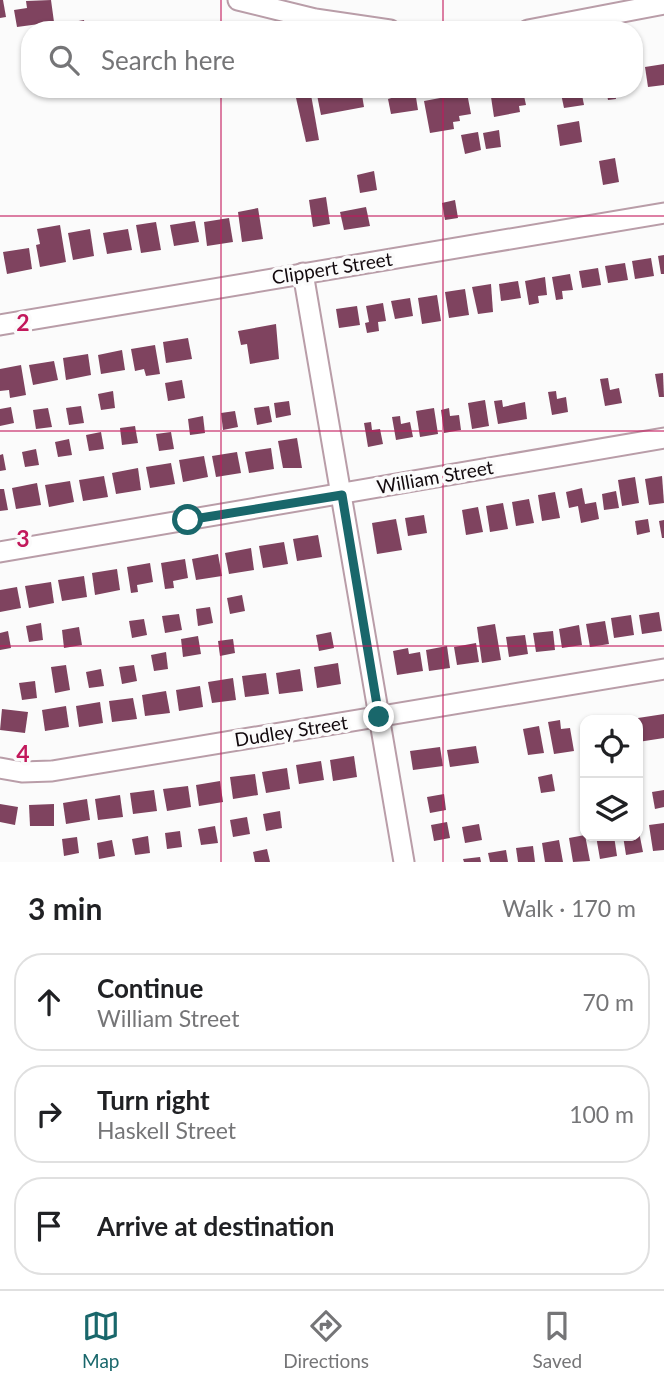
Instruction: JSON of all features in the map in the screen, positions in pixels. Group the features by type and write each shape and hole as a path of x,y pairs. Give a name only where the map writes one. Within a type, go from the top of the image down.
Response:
{"street":[{"path":"248,2 329,21"},
{"path":"575,21 664,4"},
{"name":"Clippert Street","path":"0,325 664,213"},
{"path":"303,273 404,862"},
{"name":"William Street","path":"0,552 664,438"},
{"name":"Dudley Street","path":"0,768 22,772 52,771 664,669"}],"building":[{"path":"0,0 3,0 6,17 0,18"},
{"path":"51,0 54,21 21,21 21,26 17,27 14,10 27,8 26,1"},
{"path":"664,64 664,85 648,87 645,67"},
{"path":"296,98 312,98 319,140 306,142"},
{"path":"318,98 362,98 364,107 321,115"},
{"path":"416,98 418,110 391,114 388,99"},
{"path":"468,98 471,114 459,116 460,121 453,122 454,129 430,133 424,101"},
{"path":"491,98 524,98 526,105 519,106 520,112 494,117"},
{"path":"562,98 583,98 584,105 564,108"},
{"path":"579,121 582,142 560,146 557,125"},
{"path":"499,130 501,147 486,149 483,133"},
{"path":"478,132 481,150 465,154 461,135"},
{"path":"615,158 619,182 603,185 599,161"},
{"path":"374,171 377,190 360,193 357,175"},
{"path":"326,197 330,224 313,227 309,200"},
{"path":"455,200 458,218 445,220 442,203"},
{"path":"366,207 370,226 344,230 340,212"},
{"path":"258,208 263,239 242,242 238,212"},
{"path":"229,218 233,242 207,246 204,222"},
{"path":"195,221 199,242 174,246 170,225"},
{"path":"156,222 161,250 141,253 136,225"},
{"path":"60,225 66,262 40,267 36,245 40,244 37,229"},
{"path":"90,229 94,256 73,260 68,233"},
{"path":"128,229 132,250 107,254 103,233"},
{"path":"29,248 32,269 7,274 3,252"},
{"path":"664,255 664,274 661,274 658,256"},
{"path":"651,258 654,276 635,279 632,261"},
{"path":"625,263 628,280 608,283 605,266"},
{"path":"598,268 601,285 582,288 579,271"},
{"path":"570,274 573,290 562,291 563,299 556,300 552,277"},
{"path":"545,277 547,295 538,296 539,303 529,305 525,281"},
{"path":"518,281 521,298 501,301 499,284"},
{"path":"491,284 493,312 478,314 472,287"},
{"path":"465,289 469,315 449,318 445,292"},
{"path":"437,295 441,321 422,324 418,298"},
{"path":"410,298 413,316 395,319 391,301"},
{"path":"383,303 386,321 378,322 379,331 367,333 365,323 369,322 366,306"},
{"path":"357,306 360,325 339,328 336,309"},
{"path":"276,324 279,359 250,364 247,344 241,345 238,331"},
{"path":"188,338 192,359 166,363 163,342"},
{"path":"155,345 160,374 146,376 144,369 135,371 131,349"},
{"path":"122,350 125,370 101,374 98,355"},
{"path":"88,354 91,375 66,380 63,358"},
{"path":"54,361 58,380 33,385 29,365"},
{"path":"21,365 26,395 10,398 9,390 0,391 0,369"},
{"path":"663,373 664,397 659,397 655,374"},
{"path":"608,378 610,390 619,388 622,403 605,406 600,379"},
{"path":"182,380 185,398 168,401 165,383"},
{"path":"113,391 115,408 101,410 98,394"},
{"path":"556,391 557,399 566,397 568,412 552,415 548,392"},
{"path":"485,400 489,426 472,429 468,403"},
{"path":"502,400 503,407 525,402 527,419 498,424 494,401"},
{"path":"289,401 291,415 276,418 274,403"},
{"path":"81,406 84,423 69,425 66,408"},
{"path":"269,406 272,422 257,425 254,408"},
{"path":"11,407 14,423 0,426 0,409"},
{"path":"48,408 52,427 36,429 33,410"},
{"path":"434,408 438,434 420,437 416,411"},
{"path":"449,408 450,416 459,415 461,430 444,433 441,410"},
{"path":"235,411 238,427 223,430 221,413"},
{"path":"203,416 205,433 190,435 188,419"},
{"path":"400,416 401,424 410,422 413,437 396,440 392,417"},
{"path":"371,422 372,430 380,429 383,444 368,447 364,423"},
{"path":"135,426 138,443 122,445 120,428"},
{"path":"101,432 104,449 89,451 86,435"},
{"path":"171,432 174,449 159,451 156,434"},
{"path":"297,438 302,468 283,468 278,441"},
{"path":"69,439 72,455 58,457 55,442"},
{"path":"271,448 274,469 249,473 245,452"},
{"path":"36,449 39,465 25,467 22,452"},
{"path":"237,452 241,473 216,477 212,456"},
{"path":"3,454 6,470 0,471 0,455"},
{"path":"204,456 208,477 183,482 179,460"},
{"path":"171,463 175,484 150,488 146,467"},
{"path":"138,468 141,490 116,494 112,473"},
{"path":"104,476 108,497 83,501 79,480"},
{"path":"662,476 664,503 649,505 645,479"},
{"path":"635,477 639,503 622,506 618,480"},
{"path":"70,481 74,502 49,507 45,485"},
{"path":"37,483 41,505 16,509 12,488"},
{"path":"582,488 585,504 596,502 599,519 581,523 578,506 569,508 566,492"},
{"path":"0,489 4,489 8,510 0,511"},
{"path":"616,491 619,508 604,510 602,494"},
{"path":"555,492 560,518 542,521 538,495"},
{"path":"529,499 534,523 516,526 512,502"},
{"path":"503,503 508,529 490,532 486,506"},
{"path":"478,507 483,532 466,535 462,510"},
{"path":"424,515 427,533 408,536 405,518"},
{"path":"396,519 402,550 377,554 372,523"},
{"path":"648,519 650,532 637,535 635,521"},
{"path":"664,520 664,538 662,538 659,521"},
{"path":"318,535 322,557 297,561 293,539"},
{"path":"284,542 288,564 263,568 259,546"},
{"path":"251,548 254,570 229,574 225,553"},
{"path":"218,554 222,576 196,580 192,559"},
{"path":"185,559 188,578 173,581 174,588 165,589 161,563"},
{"path":"150,563 153,582 137,585 138,592 131,593 127,567"},
{"path":"117,569 120,590 95,595 92,573"},
{"path":"84,576 87,597 62,601 58,580"},
{"path":"51,582 54,603 29,608 25,586"},
{"path":"17,587 21,608 0,612 0,590"},
{"path":"242,595 245,611 230,614 227,598"},
{"path":"210,607 213,623 198,626 196,609"},
{"path":"659,612 662,631 642,634 639,615"},
{"path":"179,614 182,630 165,633 162,616"},
{"path":"631,615 634,635 614,638 611,618"},
{"path":"144,619 147,635 132,638 129,621"},
{"path":"605,621 609,644 590,647 586,624"},
{"path":"41,623 43,640 29,642 26,626"},
{"path":"495,624 501,660 482,663 477,627"},
{"path":"579,625 582,645 562,648 559,629"},
{"path":"79,627 82,645 64,648 62,630"},
{"path":"8,631 11,648 0,650 0,633"},
{"path":"553,631 555,650 536,652 533,633"},
{"path":"331,632 334,648 319,651 316,635"},
{"path":"525,635 528,654 509,657 506,637"},
{"path":"198,636 201,654 183,657 181,639"},
{"path":"233,639 235,653 220,656 218,641"},
{"path":"476,643 479,662 457,665 454,647"},
{"path":"447,646 450,668 429,671 426,650"},
{"path":"408,648 409,654 420,652 423,671 397,675 393,651"},
{"path":"166,652 168,669 154,671 151,655"},
{"path":"338,663 341,684 317,688 314,667"},
{"path":"66,665 70,690 55,693 51,667"},
{"path":"134,665 137,681 122,684 119,667"},
{"path":"101,669 104,686 89,688 86,672"},
{"path":"300,669 303,691 279,694 276,673"},
{"path":"266,673 269,694 245,697 242,676"},
{"path":"233,678 236,700 212,703 208,682"},
{"path":"35,681 37,698 22,700 19,683"},
{"path":"200,686 203,707 179,711 176,690"},
{"path":"166,691 170,713 145,716 142,695"},
{"path":"133,698 137,719 112,722 109,701"},
{"path":"100,702 103,723 79,727 76,706"},
{"path":"66,706 69,727 45,731 42,710"},
{"path":"2,709 28,712 25,733 0,730"},
{"path":"664,714 664,738 643,741 643,717"},
{"path":"560,720 561,729 570,728 574,751 554,754 548,722"},
{"path":"539,726 544,753 528,755 523,729"},
{"path":"476,746 479,763 450,767 447,750"},
{"path":"440,747 443,766 413,770 410,751"},
{"path":"354,756 357,777 333,781 330,760"},
{"path":"321,761 324,780 299,784 296,765"},
{"path":"287,768 290,789 266,793 262,772"},
{"path":"255,774 258,795 233,799 230,777"},
{"path":"552,774 555,791 541,793 538,777"},
{"path":"220,781 223,802 199,806 196,785"},
{"path":"188,786 191,807 167,811 163,789"},
{"path":"154,790 157,811 133,814 130,793"},
{"path":"664,790 664,807 655,809 652,792"},
{"path":"444,794 446,810 430,813 427,797"},
{"path":"120,795 123,817 98,820 95,799"},
{"path":"87,799 90,820 66,824 63,803"},
{"path":"0,804 18,807 15,825 0,822"},
{"path":"54,804 54,826 30,826 29,805"},
{"path":"280,811 282,828 266,831 263,814"},
{"path":"247,817 250,834 233,837 230,820"},
{"path":"447,822 450,838 434,841 431,825"},
{"path":"664,823 664,850 653,851 649,825"},
{"path":"479,824 482,840 465,843 462,827"},
{"path":"215,826 218,843 201,845 198,829"},
{"path":"180,831 182,847 167,849 165,833"},
{"path":"148,836 150,853 135,855 132,839"},
{"path":"580,836 580,841 586,841 590,861 573,862 569,838"},
{"path":"77,837 79,853 64,856 62,839"},
{"path":"112,840 115,856 99,859 97,843"},
{"path":"559,840 563,862 545,862 542,843"},
{"path":"597,841 615,841 617,856 600,859"},
{"path":"624,841 641,841 643,852 626,855"},
{"path":"533,846 535,862 518,862 516,848"},
{"path":"267,849 270,862 255,862 253,852"},
{"path":"506,850 508,862 490,862 488,853"},
{"path":"480,857 481,862 464,862 463,859"}],"route":[{"path":"188,520 342,495 379,717"}]}
